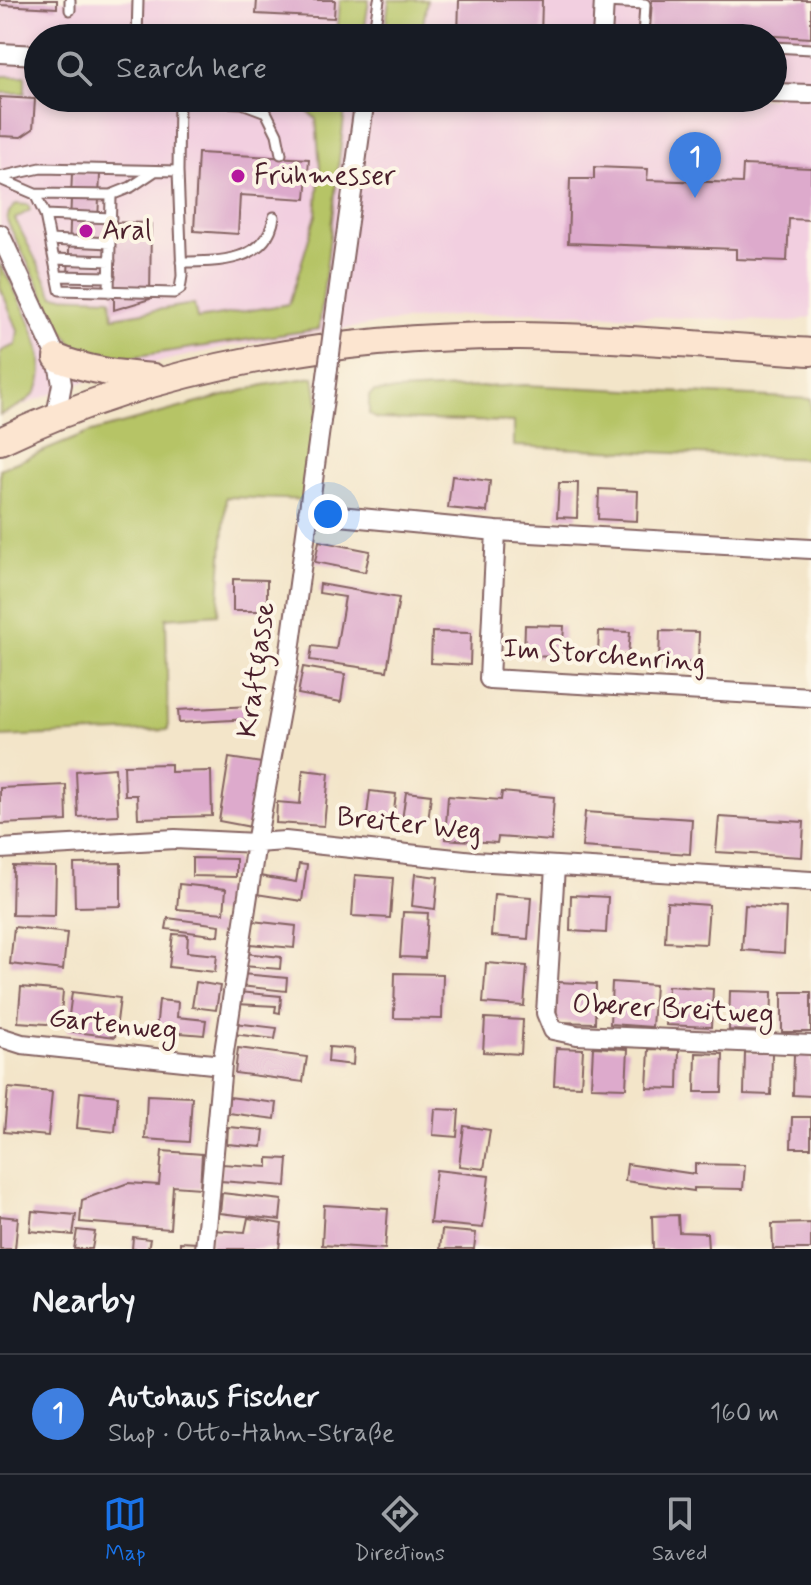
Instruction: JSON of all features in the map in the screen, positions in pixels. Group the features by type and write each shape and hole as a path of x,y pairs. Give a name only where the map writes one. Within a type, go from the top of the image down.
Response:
{"main road":[{"path":"0,441 56,416 165,378 307,352 455,338 522,336 811,352"},
{"path":"57,358 81,368 110,374 165,378"}],"street":[{"path":"603,24 604,1"},
{"path":"0,53 24,54"},
{"path":"787,93 811,94"},
{"name":"Kraftgasse","path":"205,1249 222,1065 256,843 287,673 363,112"},
{"path":"0,234 57,358 62,384 56,416"},
{"path":"308,513 496,531 811,549"},
{"name":"Im Storchenring","path":"496,531 489,679 811,697"},
{"name":"Breiter Weg","path":"0,849 184,839 256,843 285,841 474,861 811,881"},
{"name":"Oberer Breitweg","path":"555,867 546,1013 553,1030 577,1035 811,1045"},
{"name":"Gartenweg","path":"0,1037 22,1044 222,1065"}],"lane":[{"path":"137,24 138,0"},
{"path":"375,24 379,0"},
{"path":"604,1 645,4 644,24"},
{"path":"787,48 811,49"},
{"path":"35,194 45,215 60,290 174,293 180,289 181,262 179,112"},
{"path":"266,112 277,134 281,154"},
{"path":"0,178 41,168 178,171"},
{"path":"0,178 35,194 111,195 131,187 155,171"},
{"path":"111,195 112,292"},
{"path":"45,215 111,218"},
{"path":"181,262 209,263 247,256 272,231 274,217"},
{"path":"50,240 110,243"},
{"path":"54,259 110,261"},
{"path":"57,276 110,277"}],"shaded area":[{"path":"0,0 811,0 811,317 792,322 533,312 384,323 225,347 102,375 0,417"}],"green space":[{"path":"340,0 369,0 365,24 338,24"},
{"path":"389,0 427,0 423,24 386,24"},
{"path":"0,76 24,76 24,93 0,93"},
{"path":"308,112 345,112 319,329 105,361 75,348 57,322 7,221 9,212 16,204 28,205 30,210 15,219 54,296 111,298 113,317 194,304 197,319 289,304 316,215 320,167 316,119"},
{"path":"0,264 37,340 42,372 39,386 32,396 0,415 0,354 16,345 18,330 0,287"},
{"path":"314,377 321,421 310,500 226,497 218,614 166,618 168,730 0,737 0,469 88,433 264,385"},
{"path":"525,385 811,399 811,459 514,446 514,422 377,419 369,414 369,396 374,392"}],"building":[{"path":"0,0 57,0 57,8 0,5"},
{"path":"257,0 335,0 334,18 256,14"},
{"path":"459,0 542,0 541,24 458,24"},
{"path":"652,0 811,0 811,38 787,37 787,24 650,24"},
{"path":"0,97 24,98 24,112 34,112 33,129 21,137 0,136"},
{"path":"198,153 309,159 306,199 240,195 238,234 194,231"},
{"path":"743,165 811,168 811,220 789,219 787,261 736,259 736,249 568,243 570,179 594,179 594,167 648,169 647,180 742,183"},
{"path":"72,173 100,174 98,222 151,223 150,299 114,310 114,278 68,277"},
{"path":"452,476 490,481 487,512 448,508"},
{"path":"559,483 578,483 577,518 557,517"},
{"path":"599,489 638,491 637,521 598,519"},
{"path":"319,541 370,551 365,572 315,562"},
{"path":"233,579 267,580 267,611 233,611"},
{"path":"320,584 399,598 387,671 310,660 312,646 336,649 345,597 319,593"},
{"path":"525,625 564,626 562,657 524,656"},
{"path":"599,631 630,632 628,656 598,655"},
{"path":"660,631 699,632 698,663 659,662"},
{"path":"432,632 471,633 470,665 431,663"},
{"path":"303,667 345,674 341,702 298,694"},
{"path":"249,706 250,719 179,723 178,710"},
{"path":"229,758 262,763 251,827 219,821"},
{"path":"171,764 171,772 211,771 212,816 138,818 137,795 125,795 124,765"},
{"path":"115,768 118,815 78,817 76,771"},
{"path":"303,770 329,773 324,826 276,823 277,802 300,804"},
{"path":"66,785 67,821 0,824 0,788"},
{"path":"370,791 396,794 393,818 367,815"},
{"path":"406,792 431,795 428,823 402,820"},
{"path":"502,792 554,797 551,841 498,837 497,843 445,839 448,796 501,800"},
{"path":"585,812 692,819 690,854 582,847"},
{"path":"719,817 804,822 802,857 716,852"},
{"path":"192,858 236,859 236,877 192,876"},
{"path":"121,863 121,906 75,907 74,864"},
{"path":"299,864 307,865 302,901 256,894 259,876 296,882"},
{"path":"13,866 56,867 55,916 12,915"},
{"path":"415,874 438,877 435,909 412,906"},
{"path":"355,875 393,878 390,918 352,916"},
{"path":"179,884 226,889 224,913 177,909"},
{"path":"494,894 531,897 528,939 491,936"},
{"path":"571,895 608,897 606,933 570,931"},
{"path":"667,902 709,905 706,944 665,942"},
{"path":"745,905 786,908 784,953 742,950"},
{"path":"403,912 428,913 425,958 400,957"},
{"path":"168,918 220,925 219,936 166,929"},
{"path":"252,921 296,926 294,948 250,944"},
{"path":"14,927 67,933 63,970 10,964"},
{"path":"173,934 188,935 187,952 217,955 215,972 169,967"},
{"path":"244,953 281,957 280,969 243,966"},
{"path":"486,963 527,966 524,1006 483,1003"},
{"path":"395,973 443,974 442,1019 394,1018"},
{"path":"241,974 287,978 286,991 240,986"},
{"path":"196,982 220,986 216,1010 192,1007"},
{"path":"558,982 596,984 595,1023 556,1022"},
{"path":"612,982 655,985 652,1027 610,1024"},
{"path":"668,986 713,989 711,1027 666,1025"},
{"path":"21,987 63,991 60,1025 18,1022"},
{"path":"730,991 772,992 771,1032 729,1030"},
{"path":"72,992 120,998 115,1037 67,1031"},
{"path":"238,992 281,996 280,1013 275,1012 276,1006 237,1004"},
{"path":"782,992 811,992 811,1032 782,1032"},
{"path":"159,1000 178,1002 177,1017 206,1020 204,1035 156,1031"},
{"path":"485,1018 523,1020 521,1054 483,1052"},
{"path":"234,1023 277,1028 275,1039 233,1034"},
{"path":"329,1047 354,1049 353,1065 328,1062"},
{"path":"593,1047 628,1049 626,1088 591,1087"},
{"path":"238,1048 307,1057 303,1082 235,1073"},
{"path":"556,1048 583,1049 581,1086 554,1085"},
{"path":"649,1049 679,1050 678,1089 647,1088"},
{"path":"745,1052 772,1053 771,1095 744,1094"},
{"path":"696,1053 723,1054 722,1092 695,1092"},
{"path":"794,1054 811,1054 811,1096 793,1095"},
{"path":"8,1088 52,1092 48,1136 4,1132"},
{"path":"80,1092 118,1096 115,1132 77,1128"},
{"path":"147,1095 192,1097 189,1142 145,1139"},
{"path":"229,1097 277,1103 275,1119 228,1113"},
{"path":"435,1109 459,1110 457,1137 433,1135"},
{"path":"792,1117 811,1117 811,1148 791,1148"},
{"path":"464,1126 490,1130 484,1169 459,1166"},
{"path":"228,1127 264,1130 262,1147 227,1144"},
{"path":"162,1151 202,1154 200,1188 173,1186 170,1229 80,1222 82,1200 128,1183 159,1185"},
{"path":"268,1158 288,1159 286,1186 221,1181 222,1164 268,1167"},
{"path":"627,1164 695,1174 695,1164 745,1165 743,1189 694,1188 694,1191 625,1181"},
{"path":"436,1170 489,1176 483,1228 430,1223"},
{"path":"222,1193 282,1200 280,1220 220,1213"},
{"path":"324,1205 388,1209 385,1249 322,1245"},
{"path":"32,1211 76,1215 73,1235 30,1231"},
{"path":"678,1215 679,1232 707,1233 708,1249 653,1249 652,1216"},
{"path":"0,1216 18,1218 15,1249 0,1249"},
{"path":"248,1218 282,1224 279,1249 210,1249 211,1230 245,1232"},
{"path":"811,1223 811,1249 773,1249 772,1224"},
{"path":"77,1230 95,1232 92,1249 74,1249"},
{"path":"442,1230 476,1233 474,1249 440,1249"},
{"path":"133,1237 150,1239 148,1249 132,1249"},
{"path":"180,1242 197,1243 196,1249 180,1249"}],"place":[{"name":"Frühmesser","path":"238,176"},
{"name":"Autohaus Fischer","path":"695,198"},
{"name":"Aral","path":"86,231"}]}
